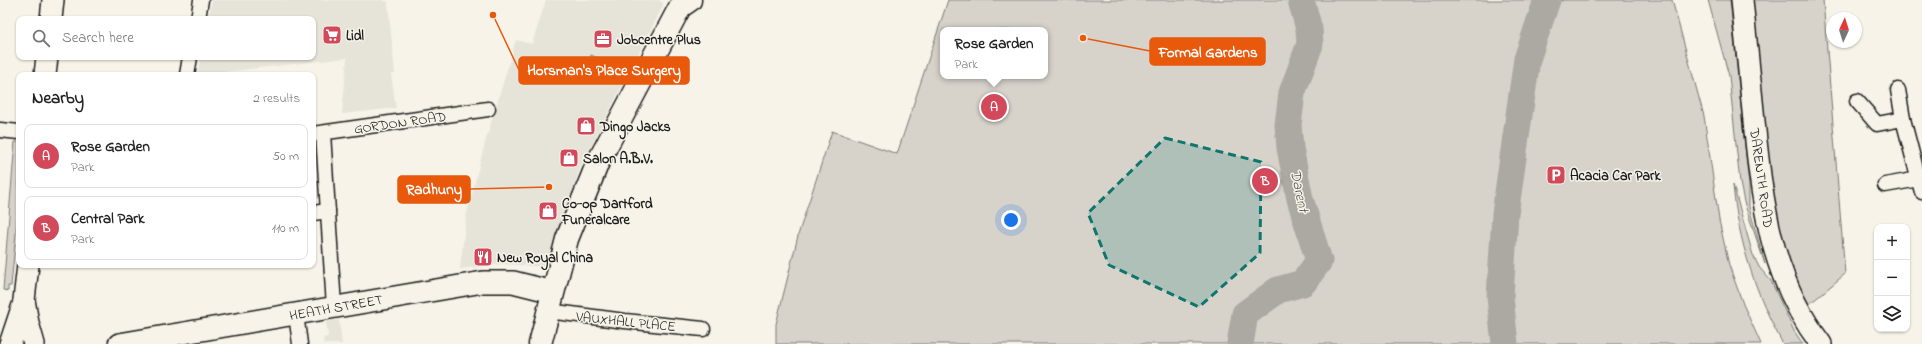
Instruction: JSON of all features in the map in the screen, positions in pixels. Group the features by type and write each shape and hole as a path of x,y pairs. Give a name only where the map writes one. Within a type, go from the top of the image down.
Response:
{"main road":[{"path":"540,344 567,239 598,162 683,2"}],"street":[{"path":"51,16 53,0"},
{"path":"198,16 201,0"},
{"name":"DARENTH ROAD","path":"1742,0 1766,218 1781,270 1798,308 1809,328 1821,344"},
{"path":"45,72 47,60"},
{"path":"188,72 190,60"},
{"path":"1885,185 1920,185 1903,119 1898,90"},
{"path":"1857,100 1877,124 1903,119"},
{"name":"GORDON ROAD","path":"318,133 488,109"},
{"path":"0,130 16,132"},
{"path":"318,133 328,211 334,307"},
{"path":"316,213 328,211"},
{"path":"10,344 24,300 28,268"},
{"name":"HEATH STREET","path":"119,344 483,282 513,282 551,301"},
{"path":"14,344 24,342 32,344 24,300"},
{"name":"VAUXHALL PLACE","path":"551,301 625,321 703,329"},
{"path":"296,314 300,344"}],"highlighted area":[{"path":"1165,138 1261,162 1260,253 1199,307 1109,265 1088,213"}],"shaded area":[{"path":"212,0 382,0 388,2 395,74 391,74 396,108 342,114 347,58 223,72 198,72 200,60 316,60 316,16 209,16"},
{"path":"546,0 659,0 663,3 663,6 580,168 549,262 545,267 503,264 460,269 466,217 485,143 516,40 532,44"},
{"path":"948,0 1672,0 1704,116 1719,220 1729,265 1743,304 1761,344 776,344 776,324 799,232 832,131 897,154"},
{"path":"1708,0 1730,0 1749,186 1749,207 1765,264 1744,202 1740,183 1729,76"},
{"path":"1751,0 1823,0 1845,274 1805,308 1775,221"},
{"path":"591,55 614,66 621,62 632,68 625,77 590,59"},
{"path":"15,141 16,234 11,286 8,286 8,291 3,290"},
{"path":"1733,185 1753,255 1759,267 1771,281 1794,331 1803,344 1783,344 1764,306 1744,247 1735,206"},
{"path":"339,320 342,344 324,344 323,338 328,337 326,322"}],"waterway":[{"name":"Darent","path":"1240,344 1245,314 1278,290 1303,283 1319,261 1300,199 1290,148 1288,125 1292,93 1310,44 1309,29 1301,0"},
{"name":"Darent","path":"1505,344 1500,297 1505,214 1527,59 1547,0"}],"place":[{"name":"Horsman's Place Surgery","path":"493,15"},
{"name":"Lidl","path":"332,35"},
{"name":"Formal Gardens","path":"1083,38"},
{"name":"Jobcentre Plus","path":"603,39"},
{"name":"Rose Garden","path":"994,107"},
{"name":"Dingo Jacks","path":"586,126"},
{"name":"Salon A.B.V.","path":"569,158"},
{"name":"Acacia Car Park","path":"1556,175"},
{"name":"Central Park","path":"1265,181"},
{"name":"Radhuny","path":"549,187"},
{"name":"Co-op Dartford Funeralcare","path":"548,211"},
{"name":"New Royal China","path":"483,257"}]}
